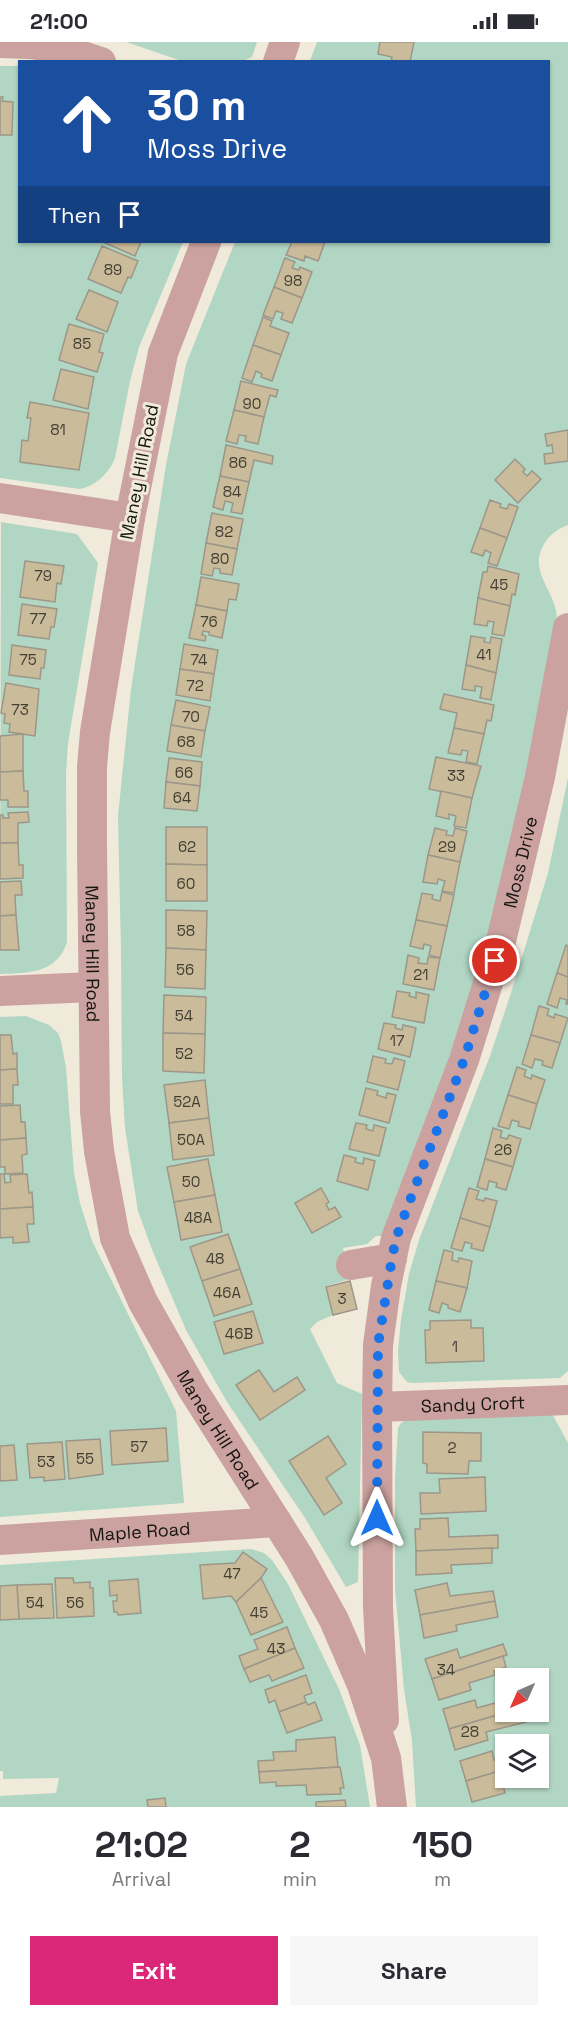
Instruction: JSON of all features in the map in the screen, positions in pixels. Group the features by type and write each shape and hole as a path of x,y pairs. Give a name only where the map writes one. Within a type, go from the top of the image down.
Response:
{"street":[{"path":"279,60 285,42"},
{"path":"0,43 58,48 95,60"},
{"name":"Maney Hill Road","path":"206,243 163,353 130,518 100,695 92,767 95,1111 99,1152 115,1238 149,1312 193,1390 278,1522 334,1620 362,1685 386,1758"},
{"path":"0,498 130,518"},
{"name":"Moss Drive","path":"377,1407 378,1345 396,1238 464,1060 501,941 540,777 568,628"},
{"path":"0,991 93,987"},
{"path":"351,1265 392,1258"},
{"name":"Sandy Croft","path":"377,1407 568,1400"},
{"name":"Maney Hill Road","path":"377,1407 378,1607 386,1758 393,1807"},
{"name":"Maple Road","path":"0,1540 278,1522"},
{"path":"334,1620 378,1607"}],"green space":[{"path":"126,42 257,42 252,57 244,60 179,60"},
{"path":"317,42 568,42 568,525 550,536 540,555 541,573 557,617 542,712 472,1001 381,1236 376,1236 367,1244 343,1248 350,1279 326,1286 333,1315 317,1322 310,1329 337,1383 362,1394 358,1582 346,1587 305,1518 227,1402 186,1330 138,1211 125,1128 122,1078 118,816 131,689 166,465 186,364 235,243 550,243 550,60 310,60"},
{"path":"0,66 18,66 18,243 183,243 139,347 115,458 109,469 91,485 80,489 0,478"},
{"path":"1,522 77,534 98,563 68,743 66,773 67,942 62,953 49,966 30,972 0,974"},
{"path":"568,778 568,1371 560,1378 407,1382 399,1372 398,1351 409,1274 419,1240 490,1056 510,996 548,873"},
{"path":"26,1016 49,1025 58,1033 61,1041 66,1068 74,1173 80,1203 92,1241 176,1411 184,1503 0,1517 0,1017"},
{"path":"550,1410 568,1443 568,1807 416,1807 412,1741 404,1689 395,1589 395,1479 398,1428 409,1418"},
{"path":"251,1549 264,1553 272,1560 288,1584 339,1689 360,1745 370,1807 0,1807 0,1796 56,1793 59,1778 3,1779 3,1771 0,1771 0,1565"}],"building":[{"path":"380,42 414,42 410,60 391,60 392,57 378,54"},
{"path":"0,97 3,97 2,101 13,102 12,135 0,135"},
{"path":"105,243 141,243 135,256"},
{"path":"292,243 325,243 318,261 305,256 304,261 286,255"},
{"path":"102,246 138,261 121,293 88,279"},
{"path":"285,258 295,262 292,268 299,270 300,267 312,272 302,298 274,287"},
{"path":"274,287 302,298 292,323 281,319 283,313 276,311 273,319 263,315"},
{"path":"89,290 118,302 107,332 76,319"},
{"path":"263,317 272,321 270,326 289,333 281,355 253,345"},
{"path":"69,324 104,334 99,352 103,353 97,372 59,360"},
{"path":"253,345 281,355 272,381 261,377 262,374 256,371 252,382 242,378"},
{"path":"61,369 94,377 88,409 53,400"},
{"path":"241,381 278,390 276,397 270,395 264,417 234,410"},
{"path":"30,402 89,413 79,470 20,462 22,440 28,441 31,418 27,418"},
{"path":"234,410 264,417 258,444 245,441 246,436 239,435 237,444 226,441"},
{"path":"568,430 568,461 545,464 544,454 553,453 552,445 547,446 545,434"},
{"path":"226,445 273,456 272,464 254,460 249,482 220,476"},
{"path":"515,459 525,469 523,472 527,476 532,471 541,479 518,503 495,480"},
{"path":"220,476 249,482 242,514 231,512 233,503 225,501 223,510 213,507"},
{"path":"490,500 507,509 509,504 518,507 507,538 480,528"},
{"path":"212,513 243,519 237,549 206,543"},
{"path":"480,528 507,538 497,566 488,563 491,553 485,550 483,556 471,552"},
{"path":"206,543 237,549 232,575 220,573 220,569 214,568 212,576 201,574"},
{"path":"25,561 64,566 61,584 57,583 55,602 20,597"},
{"path":"488,566 519,574 515,595 512,594 510,606 478,598 483,572 487,572"},
{"path":"201,577 239,584 236,600 229,599 227,611 196,605"},
{"path":"478,598 510,606 504,636 492,634 494,622 488,621 487,626 474,624"},
{"path":"22,604 57,609 49,639 18,635"},
{"path":"196,605 227,611 222,638 203,631 202,635 206,636 205,641 189,638"},
{"path":"471,636 485,638 484,642 490,643 491,637 502,639 496,673 466,665"},
{"path":"184,644 218,650 214,674 180,669"},
{"path":"12,645 46,650 40,679 9,675"},
{"path":"466,665 496,673 491,700 480,698 482,687 475,686 475,691 462,689"},
{"path":"180,669 214,674 210,701 176,695"},
{"path":"6,683 39,689 35,736 9,732 10,724 4,723 5,714 1,713"},
{"path":"444,694 494,705 491,721 487,720 484,734 454,728 457,713 440,709"},
{"path":"176,700 210,707 205,731 171,725"},
{"path":"171,725 205,731 201,757 167,751"},
{"path":"454,728 484,734 477,764 466,762 468,751 462,750 461,755 448,753"},
{"path":"23,734 23,771 0,772 0,736"},
{"path":"436,757 481,766 472,798 429,789"},
{"path":"169,758 202,762 200,786 166,782"},
{"path":"23,771 24,791 28,791 28,807 8,807 8,800 0,800 0,772"},
{"path":"166,782 200,786 197,811 164,808"},
{"path":"441,791 472,798 466,828 454,826 456,816 449,814 449,819 436,816"},
{"path":"28,812 29,822 18,823 18,843 0,843 0,815 3,815 3,818 9,818 8,813"},
{"path":"166,827 207,827 207,865 166,864"},
{"path":"435,828 447,831 446,835 453,836 455,828 467,831 460,862 428,855"},
{"path":"0,843 18,843 19,865 23,865 23,878 0,879"},
{"path":"428,855 460,862 454,893 442,891 445,881 438,879 437,884 423,882"},
{"path":"166,864 207,865 207,901 166,901"},
{"path":"21,881 22,895 15,895 16,915 0,916 0,882"},
{"path":"442,892 454,895 447,926 416,920 422,893 433,895 432,899 440,901"},
{"path":"166,910 207,911 206,950 166,948"},
{"path":"16,915 19,950 0,950 0,916"},
{"path":"416,920 447,926 440,958 429,955 431,946 424,944 423,949 410,946"},
{"path":"566,945 568,946 568,977 557,973"},
{"path":"166,948 206,950 205,989 165,987"},
{"path":"408,955 419,958 418,963 427,964 428,957 440,958 434,990 403,984"},
{"path":"557,973 568,977 568,1004 566,1004 567,1000 560,998 557,1008 547,1004"},
{"path":"397,991 410,993 409,996 416,998 416,992 429,995 424,1023 392,1017"},
{"path":"164,995 206,997 205,1034 163,1033"},
{"path":"539,1006 549,1009 547,1015 554,1018 555,1014 568,1018 560,1043 531,1035"},
{"path":"384,1023 396,1025 395,1028 402,1030 403,1025 416,1028 410,1057 378,1049"},
{"path":"163,1033 205,1034 204,1073 163,1071"},
{"path":"0,1035 11,1035 13,1054 17,1053 17,1069 0,1070"},
{"path":"531,1035 560,1043 552,1068 542,1065 543,1061 535,1059 532,1068 522,1064"},
{"path":"373,1056 386,1059 385,1063 392,1064 394,1058 405,1061 398,1090 367,1082"},
{"path":"517,1067 526,1070 524,1076 531,1079 532,1075 545,1080 537,1104 508,1095"},
{"path":"17,1069 18,1085 13,1085 13,1104 0,1104 0,1070"},
{"path":"205,1080 209,1118 169,1123 164,1085"},
{"path":"366,1088 378,1091 377,1095 386,1098 387,1093 396,1095 389,1123 359,1115"},
{"path":"508,1095 537,1104 530,1129 518,1126 519,1122 512,1120 509,1129 498,1126"},
{"path":"20,1105 21,1122 25,1122 26,1138 0,1140 0,1106"},
{"path":"209,1118 214,1155 173,1160 169,1123"},
{"path":"356,1123 367,1125 366,1129 373,1131 374,1125 386,1128 379,1156 349,1149"},
{"path":"493,1128 502,1131 500,1137 507,1139 509,1135 521,1139 513,1167 485,1159"},
{"path":"26,1138 27,1154 22,1155 23,1173 5,1174 5,1167 0,1167 0,1140"},
{"path":"344,1155 356,1158 355,1162 363,1164 364,1158 375,1161 368,1190 337,1181"},
{"path":"208,1159 215,1195 174,1202 167,1167"},
{"path":"485,1159 513,1167 506,1190 496,1187 497,1183 489,1181 487,1190 477,1187"},
{"path":"0,1174 4,1174 5,1183 11,1182 10,1175 27,1174 33,1207 0,1209"},
{"path":"321,1188 329,1202 326,1204 329,1210 335,1207 341,1217 312,1233 295,1203"},
{"path":"469,1188 479,1191 476,1199 484,1201 485,1198 497,1201 490,1227 460,1218"},
{"path":"215,1195 222,1232 181,1240 174,1202"},
{"path":"33,1207 34,1224 27,1224 29,1242 13,1243 13,1237 0,1238 0,1209"},
{"path":"460,1218 490,1227 483,1251 471,1248 472,1244 465,1242 462,1251 451,1248"},
{"path":"228,1234 240,1269 202,1281 190,1247"},
{"path":"444,1250 453,1252 452,1260 458,1262 459,1258 472,1261 467,1288 436,1281"},
{"path":"240,1269 252,1304 214,1316 202,1281"},
{"path":"350,1281 357,1309 333,1315 326,1287"},
{"path":"436,1281 467,1288 460,1312 442,1303 439,1313 429,1310"},
{"path":"253,1311 263,1343 224,1354 214,1322"},
{"path":"471,1320 471,1328 483,1328 484,1361 426,1363 425,1330 430,1330 430,1321"},
{"path":"259,1370 274,1392 297,1377 305,1390 260,1420 236,1385"},
{"path":"166,1428 168,1461 112,1465 110,1431"},
{"path":"423,1432 481,1433 481,1461 469,1461 468,1474 427,1473 427,1464 423,1463"},
{"path":"328,1436 346,1464 326,1478 342,1503 324,1515 289,1461"},
{"path":"100,1439 103,1474 69,1479 66,1441"},
{"path":"62,1442 65,1479 44,1481 44,1477 30,1478 27,1444"},
{"path":"14,1445 17,1480 0,1481 0,1446"},
{"path":"485,1477 486,1511 421,1514 420,1493 440,1493 439,1479"},
{"path":"448,1518 449,1537 498,1535 498,1548 416,1551 415,1529 420,1529 420,1519"},
{"path":"492,1548 492,1563 451,1565 452,1573 416,1575 416,1551"},
{"path":"243,1552 267,1569 261,1578 236,1602 231,1596 203,1599 200,1565 235,1563"},
{"path":"55,1578 73,1578 74,1583 90,1582 90,1588 93,1588 94,1616 57,1618"},
{"path":"261,1578 283,1622 251,1635 236,1602"},
{"path":"138,1579 141,1613 118,1615 114,1612 113,1601 117,1601 117,1595 110,1596 109,1581"},
{"path":"447,1583 450,1596 493,1591 495,1601 420,1615 415,1590"},
{"path":"52,1584 54,1618 19,1619 17,1585"},
{"path":"17,1585 19,1619 0,1620 0,1586"},
{"path":"495,1601 498,1617 456,1625 457,1631 424,1638 420,1615"},
{"path":"287,1627 295,1648 244,1669 239,1656 258,1649 254,1640"},
{"path":"503,1644 507,1655 432,1679 425,1659 457,1649 460,1658"},
{"path":"295,1648 304,1668 272,1681 269,1675 250,1682 244,1669"},
{"path":"503,1656 506,1667 495,1668 495,1675 469,1683 471,1690 439,1700 432,1679"},
{"path":"306,1675 312,1693 304,1696 306,1702 279,1712 275,1700 269,1703 265,1690"},
{"path":"475,1700 477,1708 495,1703 495,1716 449,1729 443,1709"},
{"path":"306,1702 308,1705 315,1702 322,1720 287,1733 279,1712"},
{"path":"495,1716 495,1722 526,1722 486,1732 488,1740 455,1750 449,1729"},
{"path":"335,1737 338,1767 259,1772 258,1761 274,1760 273,1752 296,1751 296,1740"},
{"path":"492,1751 495,1772 466,1781 460,1761"},
{"path":"340,1767 344,1788 340,1788 341,1794 307,1795 306,1785 276,1786 276,1782 260,1783 259,1772"},
{"path":"495,1772 495,1788 504,1788 505,1793 472,1802 466,1781"},
{"path":"165,1798 166,1807 148,1807 147,1800"},
{"path":"345,1800 346,1807 316,1807 316,1802"}],"route":[{"path":"377,1518 378,1345 386,1286 396,1238 464,1060 495,961"}]}
